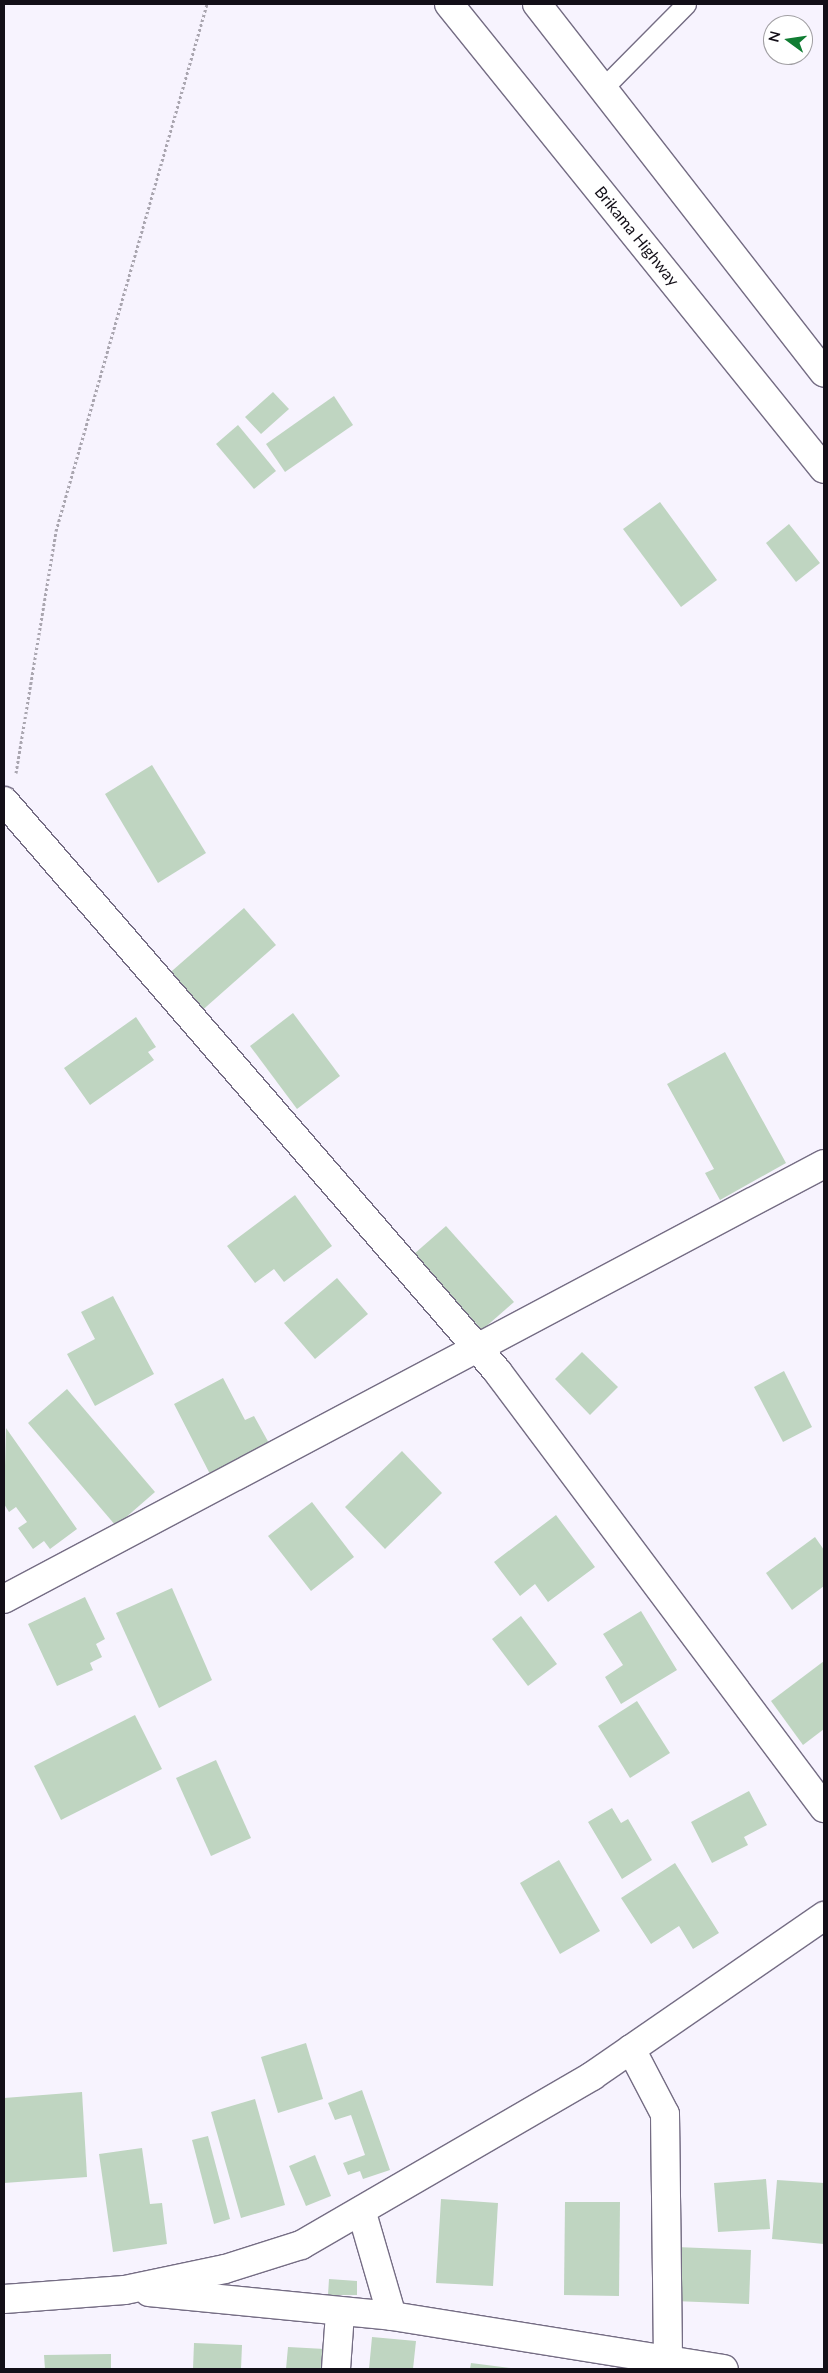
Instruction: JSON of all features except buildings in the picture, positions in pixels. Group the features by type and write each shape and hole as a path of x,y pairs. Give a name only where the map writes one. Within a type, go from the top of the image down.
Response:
{"main road":[{"name":"Brikama Highway","path":"449,4 824,469"},
{"path":"537,4 824,372"},
{"path":"6,807 479,1350 824,1808"},
{"path":"4,1599 479,1350 824,1164"},
{"path":"4,2299 125,2290 225,2269 301,2245 362,2213 631,2049 824,1916"},
{"path":"631,2049 665,2114 669,2364"},
{"path":"362,2213 392,2316"},
{"path":"125,2290 340,2313 392,2316 669,2364 724,2369"},
{"path":"336,2369 340,2313"}],"lane":[{"path":"603,88 686,4"}],"path":[{"path":"6,807 56,530 207,4"}]}
